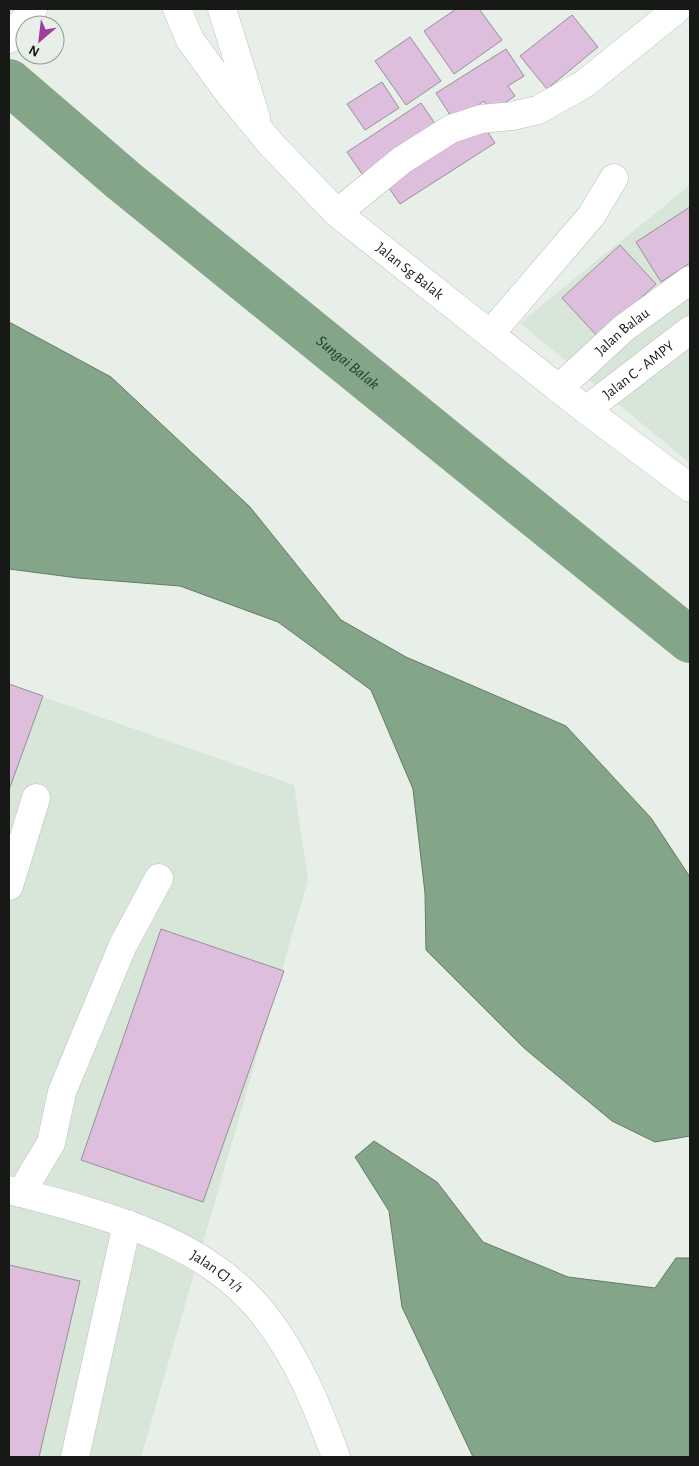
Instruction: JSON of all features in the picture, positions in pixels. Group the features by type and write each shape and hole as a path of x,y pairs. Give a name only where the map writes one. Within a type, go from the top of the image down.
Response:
{"street":[{"path":"9,39 33,9"},
{"name":"Jalan Sg Balak","path":"177,9 190,40 228,92 260,131 337,213 586,410 690,488"},
{"path":"222,9 260,131"},
{"path":"337,213 402,160 451,129 481,119 512,116 538,110 584,84 677,9"},
{"path":"490,334 591,216 614,178"},
{"name":"Jalan Balau","path":"560,388 624,328 690,280"},
{"name":"Jalan C - AMPY","path":"586,410 690,330"},
{"path":"9,886 36,798"},
{"path":"15,1191 50,1143 62,1092 123,944 159,878"},
{"name":"Jalan CJ 1/1","path":"15,1191 127,1224 176,1243 224,1274 265,1315 294,1360 318,1407 336,1457"},
{"path":"75,1457 127,1224"}],"shaded area":[{"path":"690,185 690,463 520,323"},
{"path":"9,322 111,377 250,507 341,620 406,657 566,726 651,818 690,877 690,1136 655,1142 612,1121 524,1048 426,950 425,893 413,789 371,690 278,622 180,586 78,578 9,569"},
{"path":"9,685 294,785 308,880 141,1457 9,1457"},
{"path":"374,1141 437,1182 483,1242 568,1277 655,1288 676,1258 690,1258 690,1457 473,1457 402,1307 389,1211 355,1157"}],"building":[{"path":"456,9 479,9 502,40 454,74 424,31"},
{"path":"572,15 598,47 547,89 520,56"},
{"path":"410,37 441,81 406,105 375,61"},
{"path":"506,49 524,76 508,86 515,96 491,112 484,101 454,121 436,93"},
{"path":"382,82 399,108 365,130 347,104"},
{"path":"421,103 436,125 362,174 347,152"},
{"path":"483,125 495,143 400,204 382,178"},
{"path":"690,207 690,263 661,282 636,242"},
{"path":"620,245 656,284 598,337 562,298"},
{"path":"9,684 43,696 9,790"},
{"path":"161,929 284,971 203,1202 81,1160"},
{"path":"9,1265 80,1281 39,1457 9,1457"}],"waterway":[{"name":"Sungai Balak","path":"9,82 124,181 690,640"}]}
